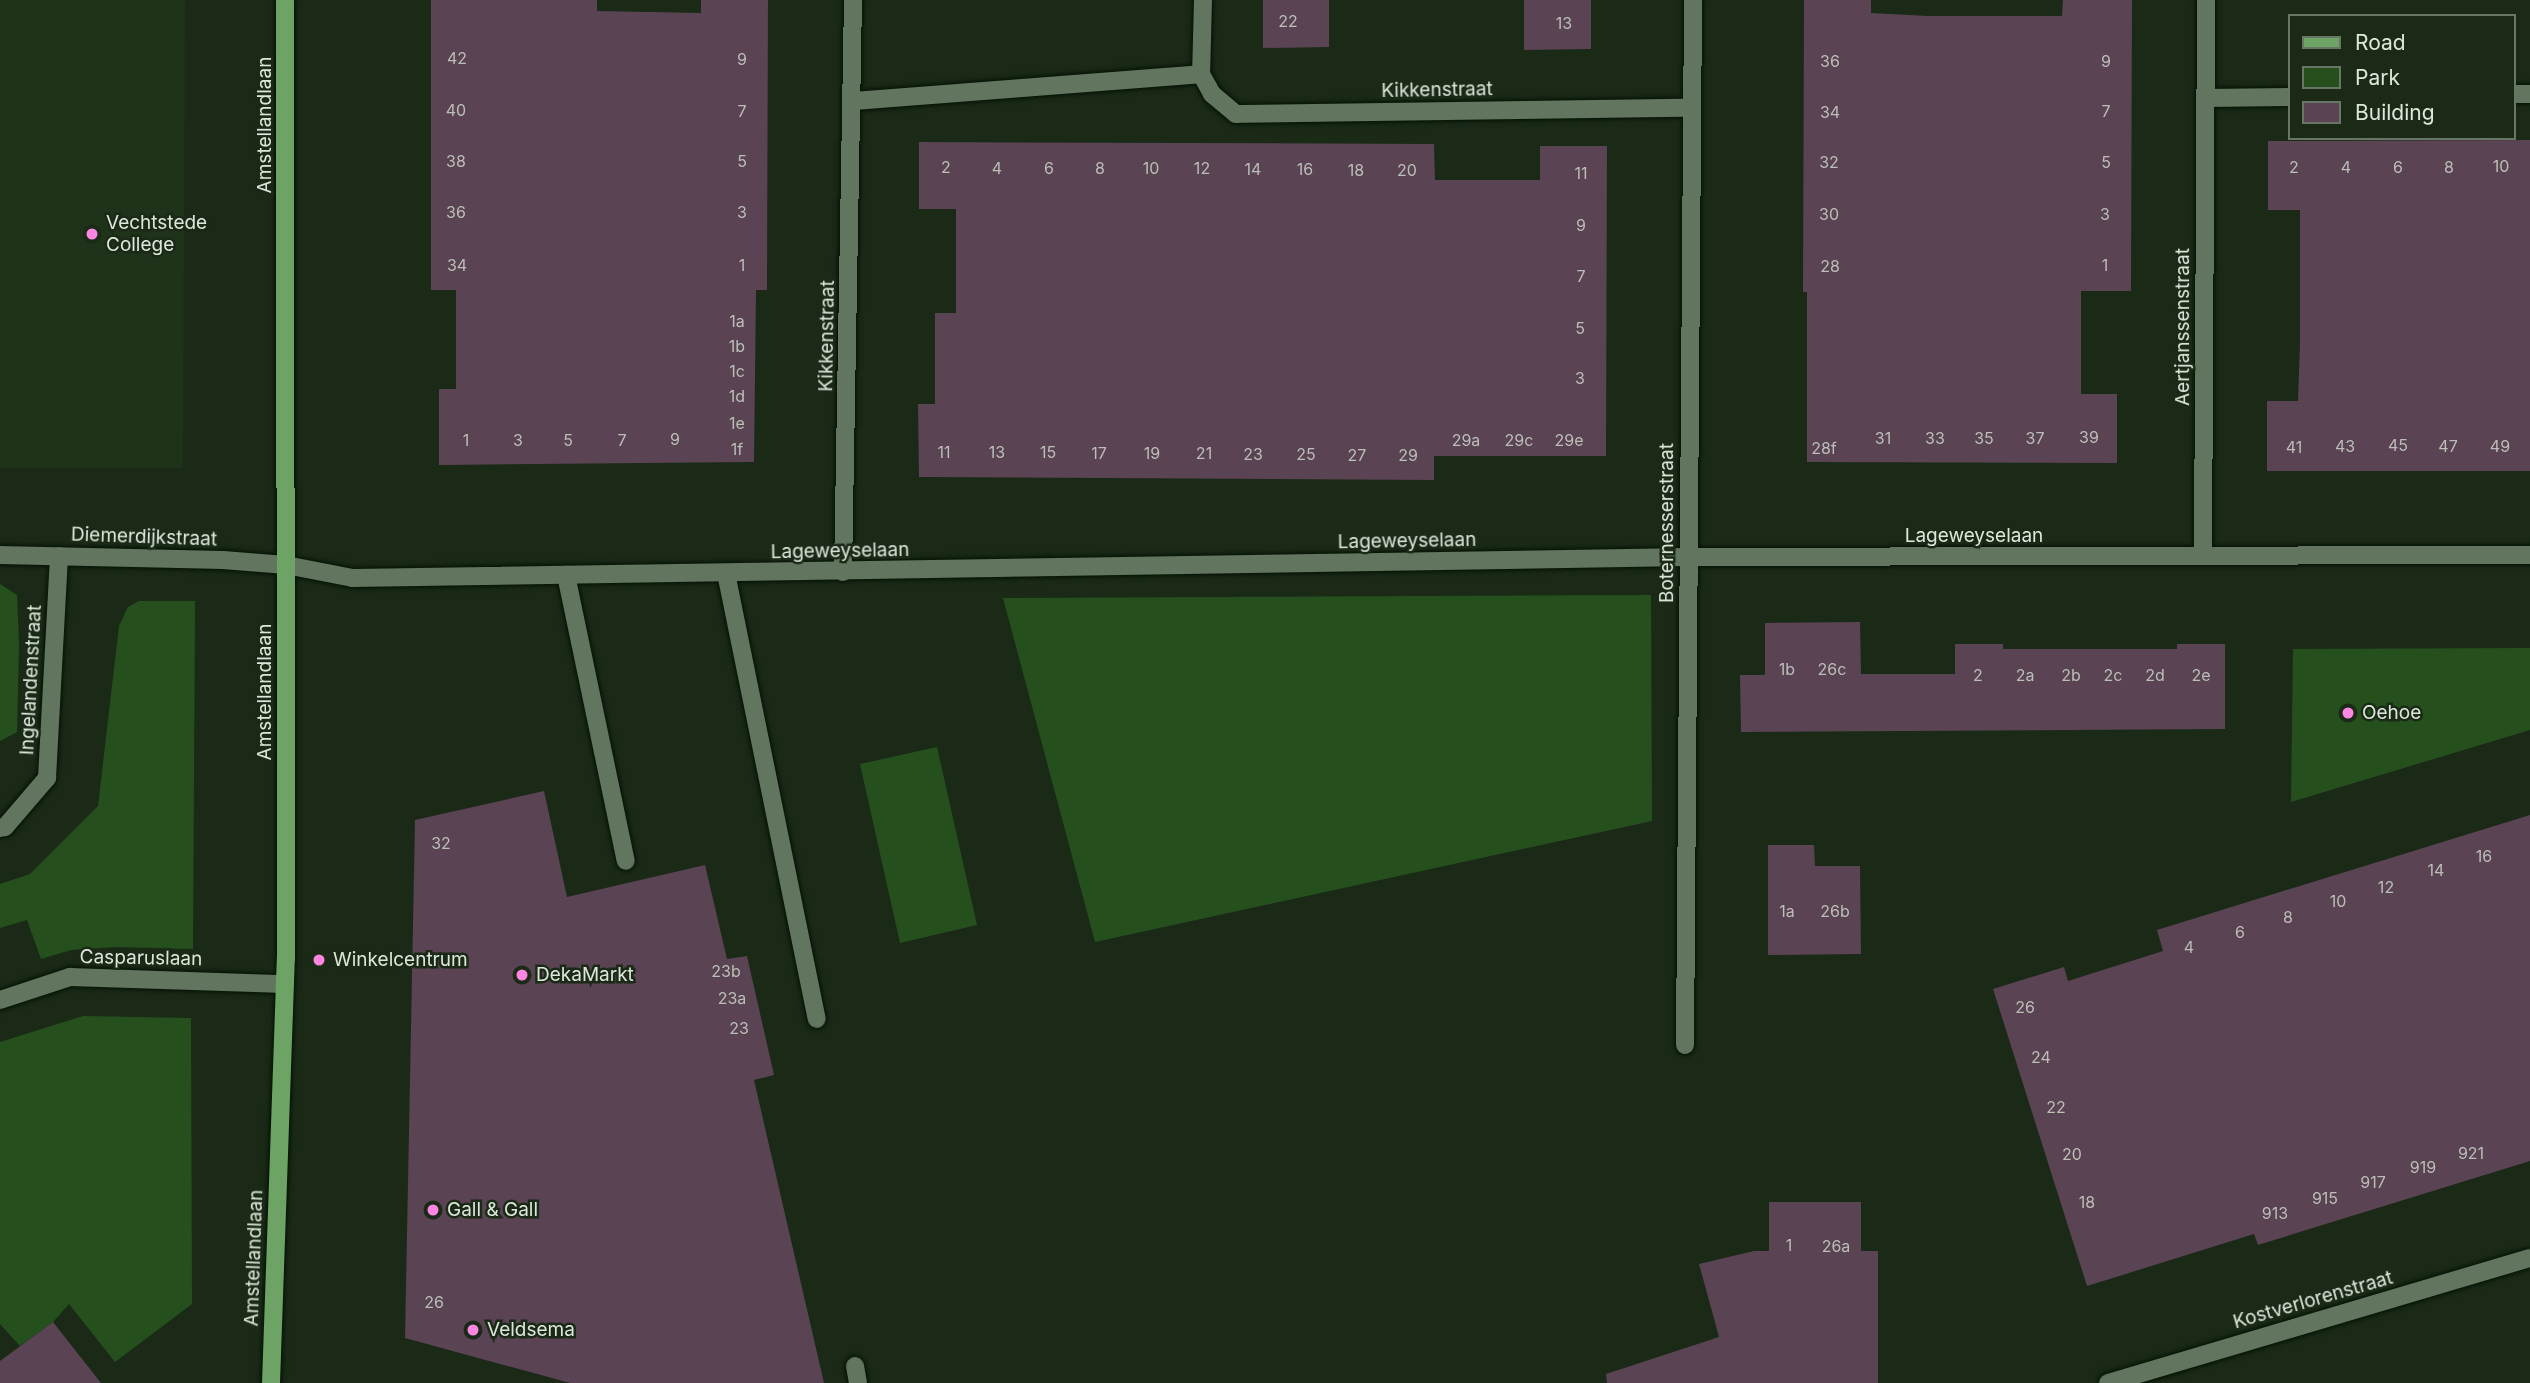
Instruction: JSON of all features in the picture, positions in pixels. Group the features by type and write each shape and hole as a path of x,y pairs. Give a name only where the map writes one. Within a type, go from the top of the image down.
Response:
{"main road":[{"name":"Amstellandlaan","path":"271,1383 285,984 285,0"}],"street":[{"name":"Kikkenstraat","path":"843,572 853,0"},
{"path":"853,101 1201,74 1203,0"},
{"name":"Boternesserstraat","path":"1685,1045 1693,0"},
{"name":"Aertjanssenstraat","path":"2203,556 2206,0"},
{"name":"Kikkenstraat","path":"1201,74 1212,94 1236,114 1692,108"},
{"path":"2205,98 2288,97"},
{"name":"Diemerdijkstraat","path":"0,555 286,565"},
{"name":"Lageweyselaan","path":"286,565 354,578 1688,557 2530,555"},
{"name":"Ingelandenstraat","path":"0,828 5,827 47,778 58,556"},
{"path":"726,573 817,1018"},
{"path":"566,575 626,861"},
{"name":"Casparuslaan","path":"0,1000 70,977 285,984"},
{"name":"Kostverlorenstraat","path":"2108,1383 2530,1258"}],"shaded area":[{"name":"Vechtstede College","path":"0,0 185,0 183,468 0,468"}],"green space":[{"path":"0,584 17,595 19,644 17,732 0,741"},
{"path":"1651,595 1652,821 1095,942 1003,598"},
{"path":"139,601 195,601 193,949 116,947 71,950 41,959 27,920 0,928 0,884 30,874 98,806 119,626 128,607"},
{"path":"2530,648 2530,730 2291,802 2293,649"},
{"path":"937,747 977,925 900,943 860,764"},
{"path":"83,1016 191,1018 192,1304 115,1362 69,1304 53,1322 20,1346 0,1324 0,1042"}],"building":[{"path":"431,0 597,0 597,11 701,13 701,0 768,0 767,290 756,290 754,462 439,465 439,389 456,389 456,290 431,290"},
{"path":"1263,0 1329,0 1329,47 1263,48"},
{"path":"1524,0 1591,0 1591,49 1524,50"},
{"path":"1804,0 1871,0 1871,13 1928,16 2062,16 2063,0 2132,0 2131,291 2081,291 2081,394 2117,394 2117,463 1807,462 1807,292 1803,292"},
{"path":"2530,140 2530,471 2267,471 2267,401 2298,401 2300,343 2300,210 2268,210 2268,141"},
{"path":"919,142 1434,144 1435,180 1540,180 1540,146 1607,146 1606,456 1434,456 1434,480 919,477 918,404 935,404 935,313 956,313 956,209 919,209"},
{"path":"1860,622 1861,674 1955,674 1955,644 2003,644 2003,649 2177,649 2177,644 2225,644 2225,729 1741,732 1740,675 1765,675 1765,623"},
{"path":"544,791 567,897 705,865 727,959 747,956 774,1075 754,1080 824,1383 570,1383 405,1338 415,820"},
{"path":"2530,815 2530,1161 2258,1245 2254,1234 2087,1286 1993,989 2064,967 2068,981 2163,951 2157,930"},
{"path":"1768,845 1814,845 1815,866 1860,866 1861,954 1768,955"},
{"path":"1769,1202 1861,1202 1861,1251 1878,1251 1878,1383 1607,1383 1606,1374 1719,1337 1699,1264 1754,1251 1769,1251"},
{"path":"53,1322 101,1383 0,1383 0,1361"}],"place":[{"name":"Vechtstede College","path":"92,234"},
{"name":"Oehoe","path":"2348,713"},
{"name":"Winkelcentrum","path":"319,960"},
{"name":"DekaMarkt","path":"522,975"},
{"name":"Gall & Gall","path":"433,1210"},
{"name":"Veldsema","path":"473,1330"}]}
